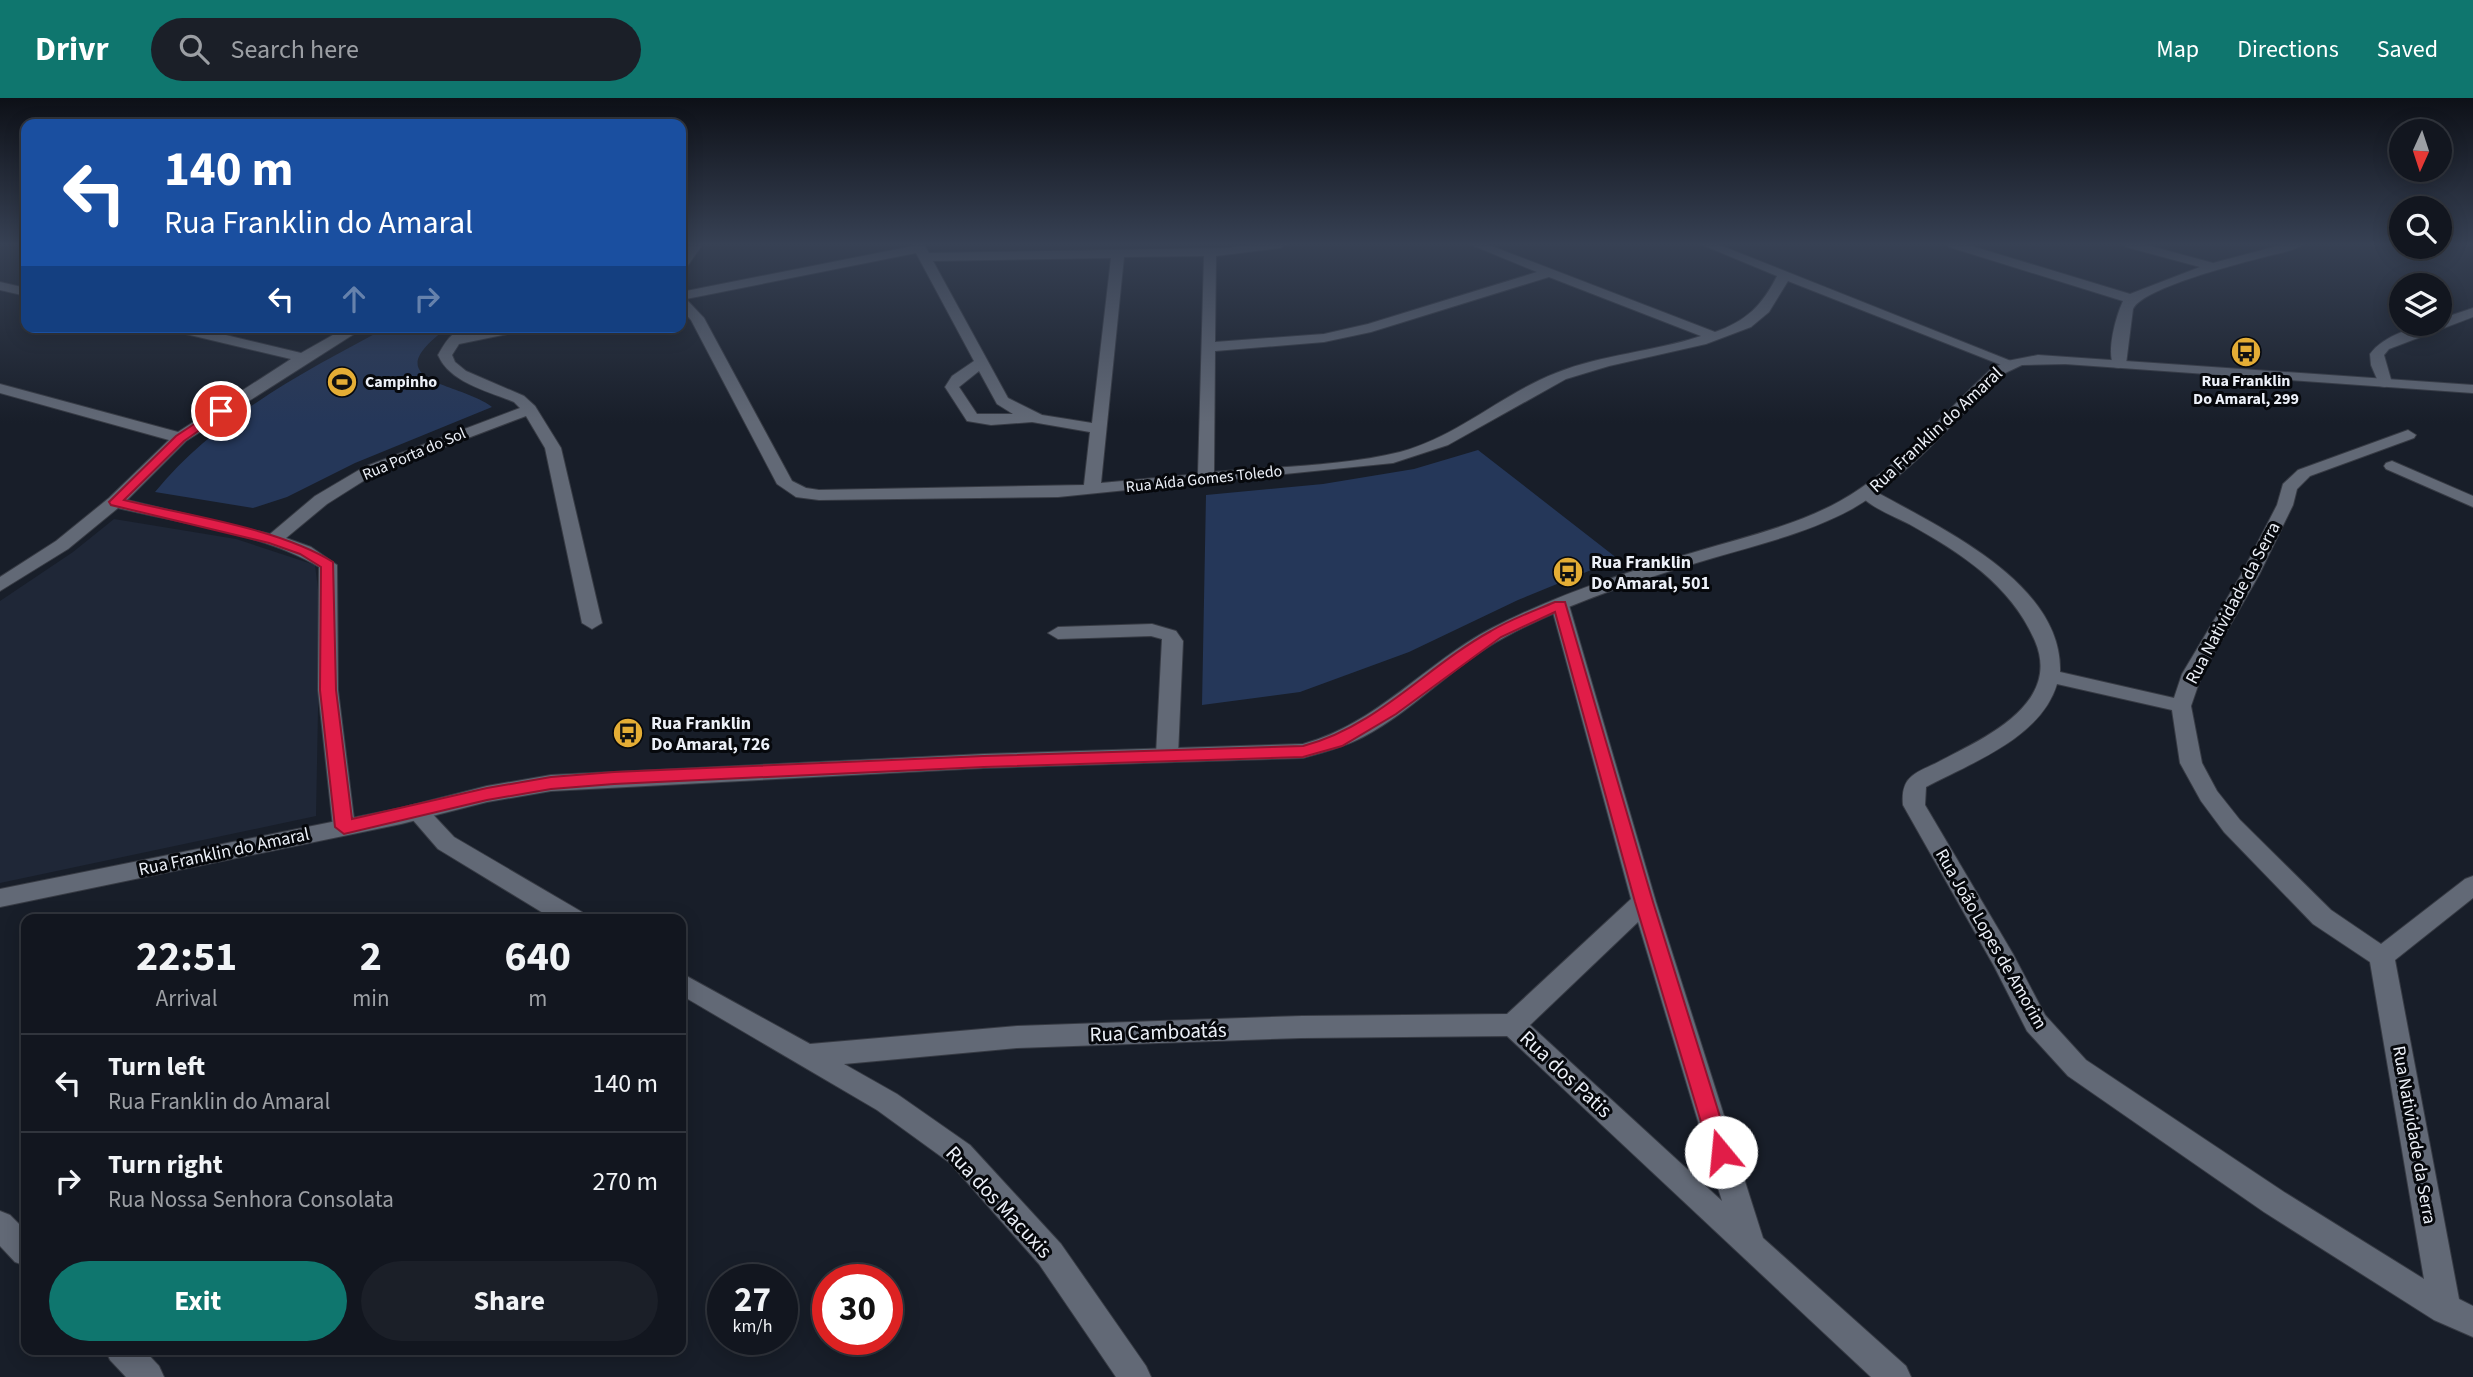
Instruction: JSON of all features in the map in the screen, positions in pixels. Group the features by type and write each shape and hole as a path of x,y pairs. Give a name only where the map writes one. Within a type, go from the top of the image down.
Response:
{"street":[{"name":"Rua Aída Gomes Toledo","path":"686,304 697,318 785,484 793,489 819,495 1058,492 1374,462 1401,457 1427,448 1517,396 1563,375 1715,337 1748,323 1768,304"},
{"path":"948,304 1002,401 1015,411 1031,417 1100,429"},
{"path":"1092,489 1113,304"},
{"path":"1206,479 1210,304"},
{"path":"1210,347 1284,343 1336,336 1449,304"},
{"path":"1628,304 1715,337"},
{"path":"1857,304 2009,363"},
{"path":"2119,364 2118,357 2130,304"},
{"path":"2452,319 2473,312"},
{"path":"199,333 303,358"},
{"path":"0,585 62,545 116,502 180,438 303,358 347,333"},
{"path":"463,333 453,341 445,355 449,364 461,374 519,399 530,409 553,449 592,623"},
{"path":"453,341 492,333"},
{"path":"2385,383 2377,354 2384,346 2409,336"},
{"name":"Rua Franklin do Amaral","path":"0,898 416,812 487,794 551,783 614,778 1303,751 1337,743 1390,710 1496,634 1560,605 1648,573 1808,524 1867,494 1996,372 2009,363 2036,359 2473,389"},
{"path":"981,363 957,379 952,387 972,418 991,420 1031,417"},
{"path":"0,388 180,438"},
{"name":"Rua Porta do Sol","path":"273,540 321,500 370,470 530,409"},
{"name":"Rua Natividade da Serra","path":"2408,435 2304,473 2289,488 2285,505 2249,575 2192,674 2181,706 2192,763 2208,796 2271,868 2322,917 2382,957 2445,1309"},
{"path":"2392,466 2473,502"},
{"path":"1867,494 1975,557 2004,579 2027,603 2042,629 2050,658 2050,676 2181,706"},
{"path":"116,502 273,540 305,551 328,565 328,690 344,827"},
{"path":"1560,605 1644,902 1751,1247"},
{"path":"1058,633 1152,630 1169,635 1172,641 1167,755"},
{"name":"Rua João Lopes de Amorim","path":"2050,676 2036,708 2009,730 1918,782 1913,791 1914,804 2004,961 2036,1023 2077,1068 2274,1202 2445,1309 2473,1322"},
{"path":"416,812 446,843 565,914"},
{"path":"2382,957 2473,885"},
{"name":"Rua dos Patis","path":"1644,902 1513,1025 1895,1377"},
{"name":"Rua dos Macuxis","path":"686,986 887,1102 960,1154 1050,1254 1135,1377"},
{"name":"Rua Camboatás","path":"804,1056 1017,1037 1302,1027 1513,1025"},
{"path":"0,1225 21,1247"},
{"path":"127,1355 148,1377"}],"shaded area":[{"path":"377,333 442,333 427,345 418,360 420,370 429,379 492,407 355,463 287,497 253,508 155,492 179,465 234,419 324,361"},
{"path":"1478,450 1618,559 1518,600 1409,652 1300,692 1202,705 1206,495 1323,484 1414,469"},
{"path":"114,519 236,539 315,565 320,605 316,816 0,883 0,601 73,552"}],"place":[{"name":"Rua Franklin Do Amaral, 299","path":"2246,352"},
{"name":"Campinho","path":"342,382"},
{"name":"Rua Franklin Do Amaral, 501","path":"1568,572"},
{"name":"Rua Franklin Do Amaral, 726","path":"628,733"}],"route":[{"path":"221,411 180,438 116,502 273,540 319,557 328,565 328,690 344,827 487,794 551,783 984,761 1303,751 1323,748 1337,743 1390,710 1496,634 1560,605 1644,902 1721,1152"}]}
